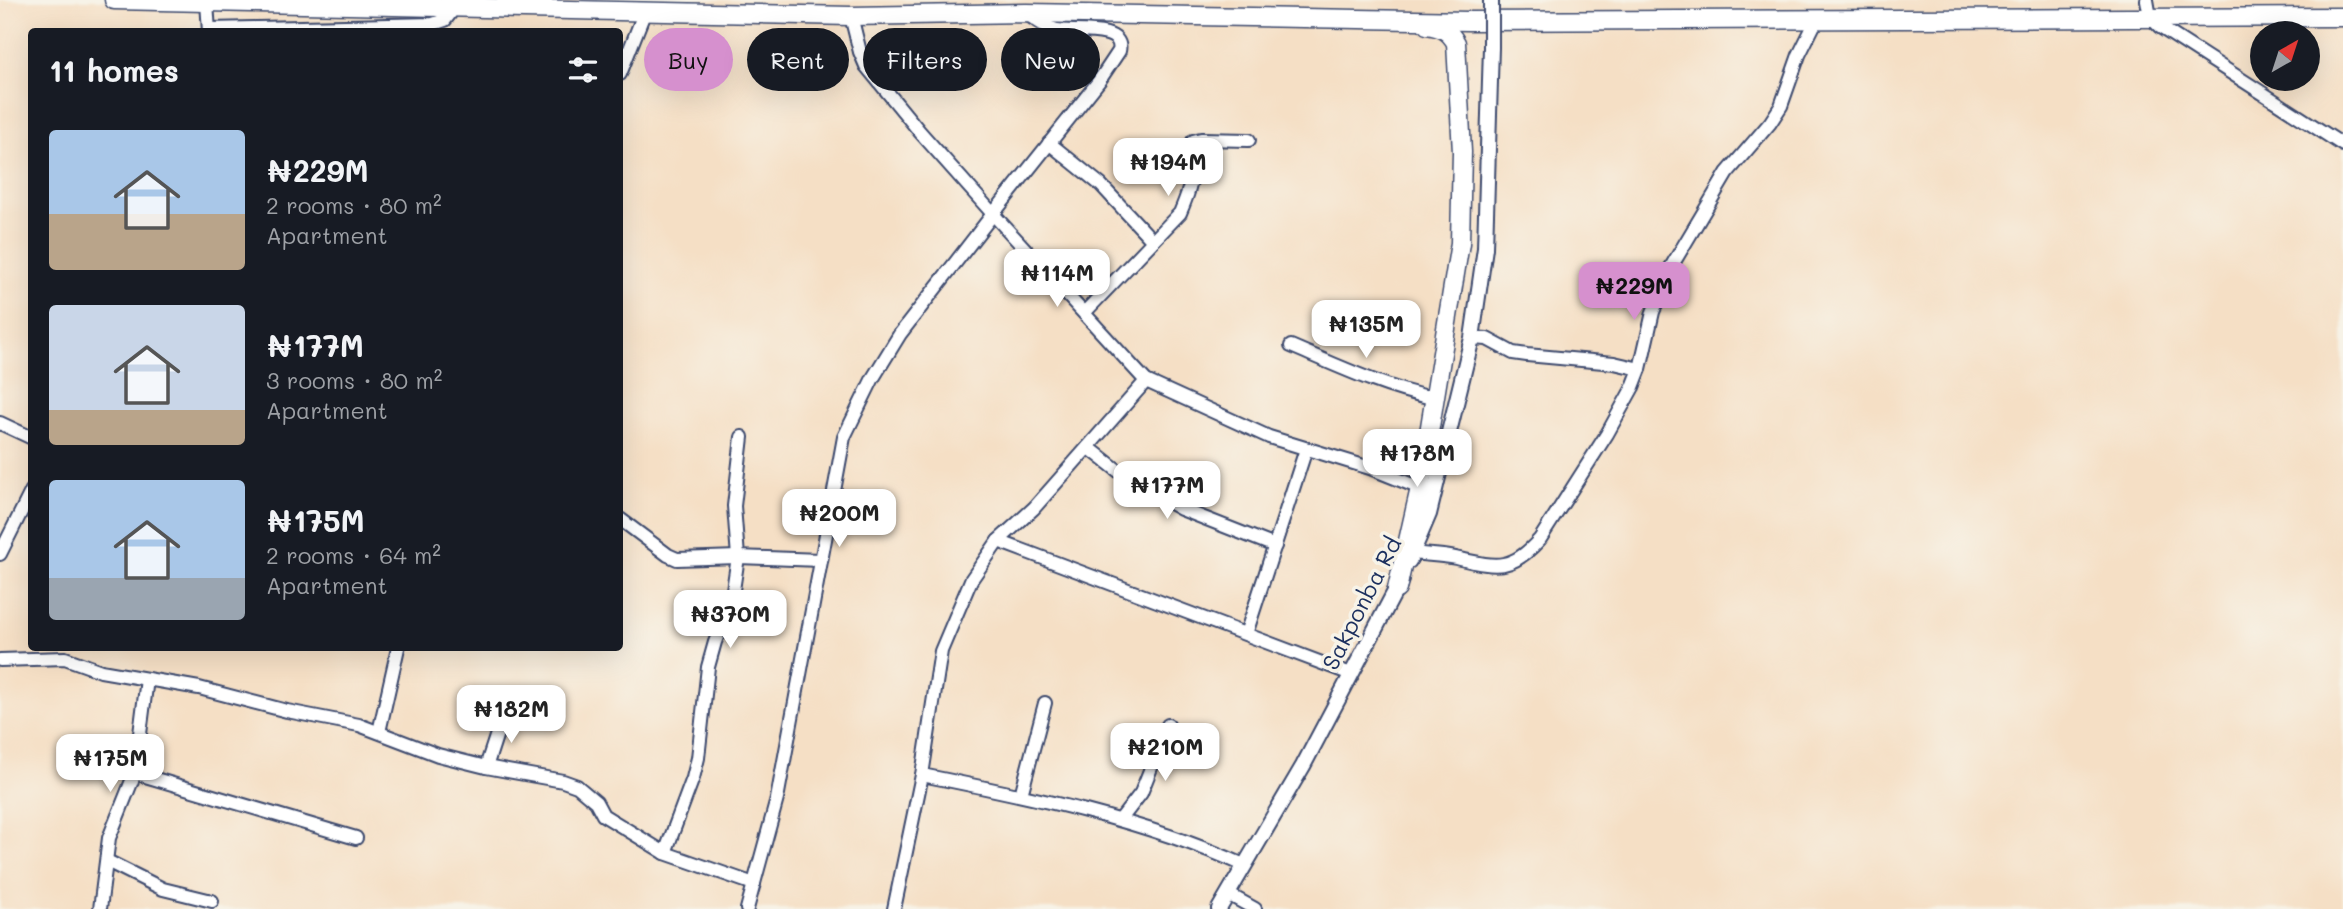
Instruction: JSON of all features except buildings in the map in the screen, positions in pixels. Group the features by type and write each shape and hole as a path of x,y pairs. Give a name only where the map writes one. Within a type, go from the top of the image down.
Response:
{"highway":[{"path":"114,0 455,7 591,5 645,11 851,16 1027,13 1373,20 1817,19 2148,8 2343,17"},
{"path":"1373,20 1444,28 1456,43"},
{"path":"1397,589 1420,488 1460,243 1462,152 1456,43 1460,33 1477,26 1569,20"}],"main road":[{"name":"Sakponba Rd","path":"1219,909 1303,766 1397,589 1429,514 1472,338 1485,248 1491,0"}],"street":[{"path":"207,2 209,28"},
{"path":"284,28 433,24 445,20 455,7"},
{"path":"2148,8 2165,31 2343,145"},
{"path":"623,66 645,11"},
{"path":"747,909 777,799 844,438 873,378 900,334 1099,81 1119,51 1118,40 1110,35 1059,31 1044,26 1027,13"},
{"path":"851,16 866,66 992,214 1146,381 1269,437 1370,468 1420,488"},
{"path":"1412,553 1500,566 1527,553 1540,538 1607,434 1640,369 1653,312 1671,267 1727,173 1770,123 1781,106 1799,55 1817,19"},
{"path":"1084,313 1180,213 1188,195 1193,171 1193,141 1249,141"},
{"path":"1049,143 1101,184 1153,241"},
{"path":"1472,338 1487,339 1513,353 1614,363 1640,369"},
{"path":"1291,346 1405,392 1433,398"},
{"path":"894,909 922,775 941,651 971,580 998,541 1034,508 1146,381"},
{"path":"0,423 28,436"},
{"path":"665,853 693,778 698,758 708,667 729,609 738,556 734,506 742,437"},
{"path":"1087,447 1131,481 1181,509 1275,546"},
{"path":"1246,634 1306,449"},
{"path":"0,554 28,498"},
{"path":"623,521 677,559 738,556 820,560"},
{"path":"998,541 1351,674"},
{"path":"379,732 397,651"},
{"path":"0,660 66,653 101,671 199,688 288,711 359,725 438,755 577,786 596,802 603,815 665,853 754,884"},
{"path":"100,909 109,838 135,773 147,679"},
{"path":"1021,795 1045,703"},
{"path":"486,767 505,712"},
{"path":"1121,819 1141,793 1168,725"},
{"path":"135,773 356,838"},
{"path":"922,775 1121,819 1196,844 1244,865"},
{"path":"107,861 163,888 212,901"},
{"path":"1228,894 1255,909"}]}
